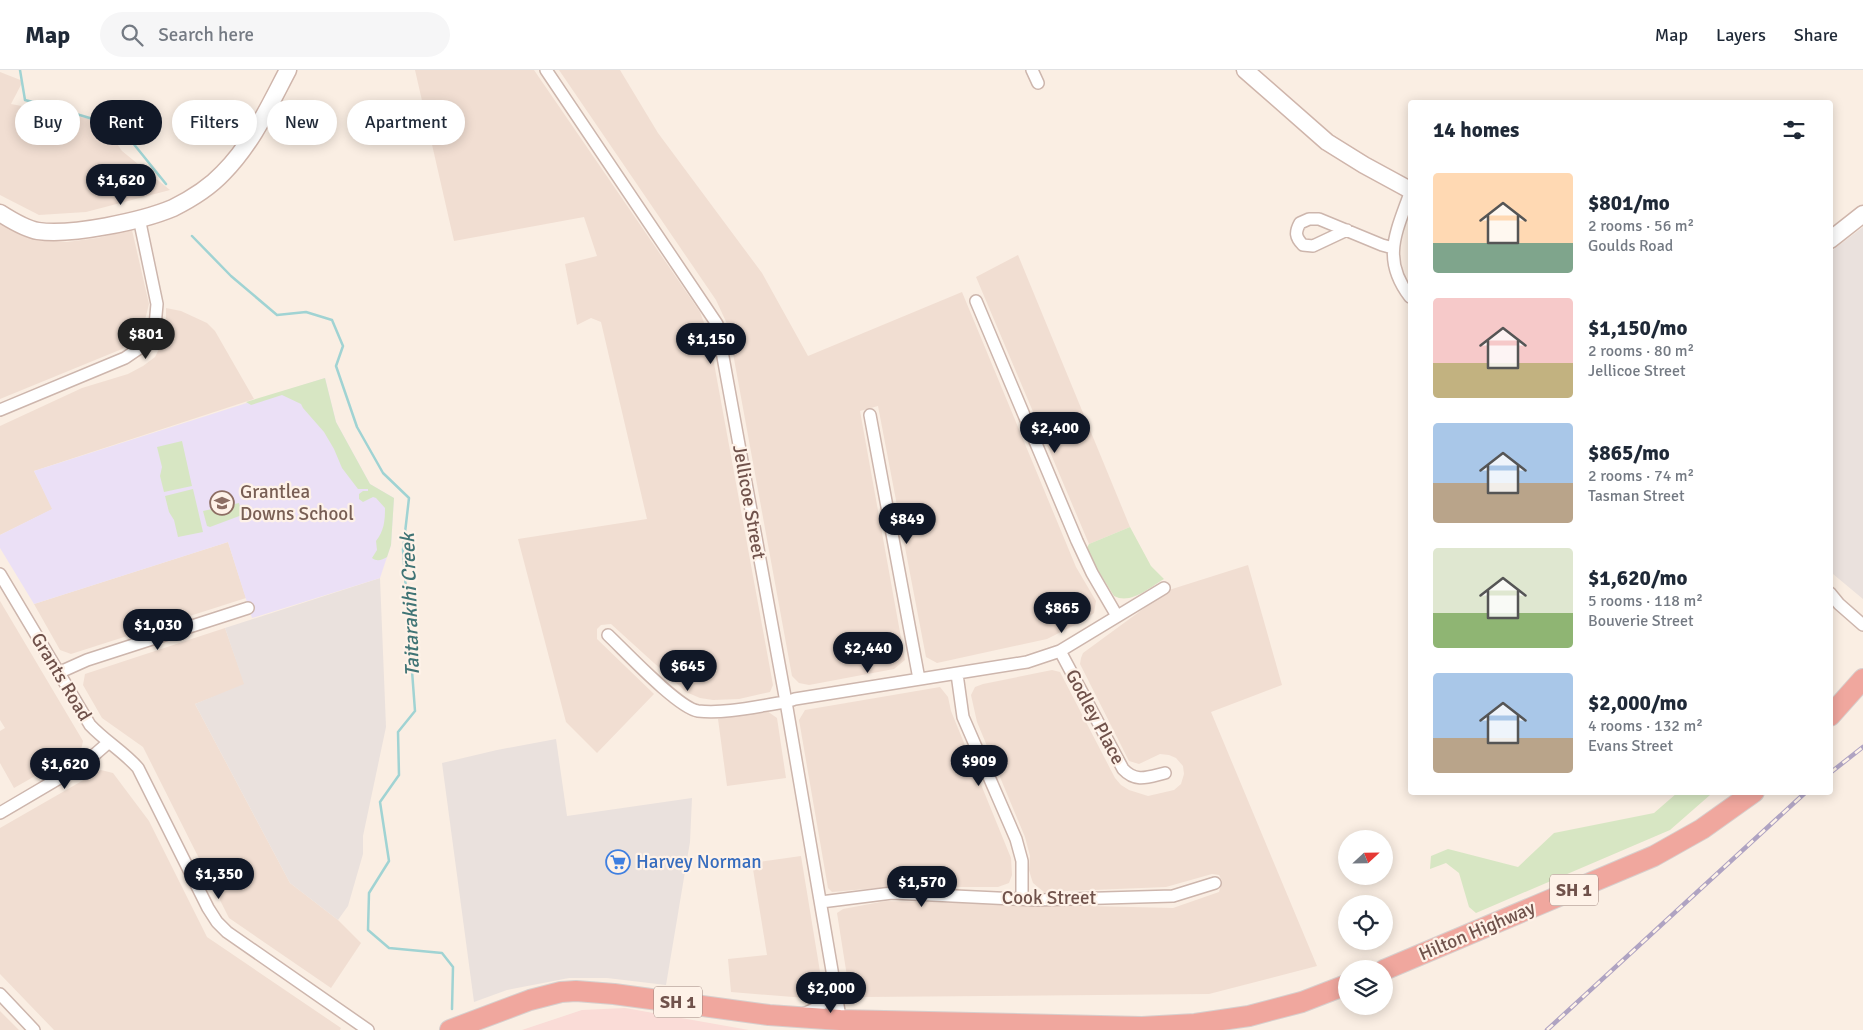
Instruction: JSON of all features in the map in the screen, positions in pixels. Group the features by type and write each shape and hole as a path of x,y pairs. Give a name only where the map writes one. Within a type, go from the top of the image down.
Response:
{"highway":[{"path":"1833,713 1863,679"},
{"name":"Hilton Highway","path":"1393,966 1654,856 1702,829 1750,795"},
{"name":"SH 1","path":"450,1030 530,1000 560,992 586,990 769,1015 797,1017 842,1025 1142,1026 1204,1023 1249,1016 1275,1010 1338,988"}],"street":[{"path":"0,213 37,231 73,231 139,218 172,208 207,187 224,173 252,136 288,70"},
{"name":"Jellicoe Street","path":"546,70 717,324 786,702 842,1025"},
{"path":"1032,70 1038,84"},
{"path":"1245,70 1327,142 1408,191"},
{"path":"1408,199 1393,248 1395,271 1408,294"},
{"path":"1833,238 1863,214"},
{"path":"0,410 125,358 147,343 155,326 157,304 139,218"},
{"path":"1347,230 1393,248"},
{"path":"976,301 1077,541 1092,573 1117,616"},
{"path":"870,415 918,679"},
{"name":"Grants Road","path":"0,574 90,725 138,768 208,908 217,922 238,941 368,1030"},
{"path":"608,635 679,703 696,711 716,711 786,702 918,679 1014,665 1060,651 1164,588"},
{"path":"1833,597 1863,625"},
{"path":"58,673 79,662 248,608"},
{"name":"Godley Place","path":"1060,651 1128,775 1134,778 1142,778 1165,773"},
{"path":"956,674 963,717 1016,839 1022,861 1022,899"},
{"path":"0,813 85,763 109,742"},
{"name":"Cook Street","path":"821,902 892,893 1022,899 1173,896 1215,883"},
{"path":"797,1017 822,1005 829,997 834,982"},
{"path":"0,994 34,1030"},
{"path":"942,1030 964,1024"}],"shaded area":[{"path":"415,70 534,70 700,312 709,336 773,685 770,692 739,699 713,700 700,698 686,692 611,624 601,625 597,629 597,639 654,694 597,753 566,722 518,539 647,519 601,322 591,318 577,325 565,264 597,256 584,217 454,241 432,145 465,145 465,100 422,100"},
{"path":"559,70 620,70 658,133 762,273 808,356 962,292 1076,567 1096,601 1094,613 1081,622 1047,639 937,663 926,657 878,406 860,411 905,660 894,669 809,685 799,683 792,676 728,326 716,300"},
{"path":"0,72 23,81 11,104 15,105 15,145 80,145 80,117 90,119 90,145 118,145 122,151 170,190 86,212 39,215 0,195"},
{"path":"0,223 34,239 67,242 97,238 132,230 149,304 139,334 122,349 0,399"},
{"path":"1863,227 1863,599 1833,574 1833,250"},
{"path":"1018,255 1130,527 1089,544 976,277"},
{"path":"166,308 181,311 207,323 215,331 254,399 34,471 53,509 0,535 0,426 82,388 128,374 143,366 155,357 161,345 166,321"},
{"name":"Grantlea Downs School","path":"325,378 336,422 370,484 394,498 391,545 380,578 252,618 228,542 34,604 0,548 0,535 52,509 34,471"},
{"path":"228,542 246,598 71,654 60,650 34,604"},
{"path":"1248,565 1282,685 1211,712 1317,966 1209,994 864,997 855,994 849,989 837,913 843,909 886,901 1173,908 1219,892 1222,881 1219,875 1212,874 1166,887 1044,892 1033,883 1029,870 1030,856 1025,837 977,722 971,695 975,687 983,684 1052,670 1060,672 1115,778 1121,785 1129,790 1148,796 1174,790 1181,784 1184,774 1183,766 1176,758 1160,754 1139,764 1129,761 1080,664 1081,658 1083,653 1169,590"},
{"path":"380,578 386,727 363,836 363,854 348,906 338,920 290,883 195,704 244,684 225,628"},
{"path":"0,601 83,741 81,750 14,788 0,763 0,731 5,728 0,720"},
{"path":"225,628 245,685 195,704 290,883 338,920 361,943 331,988 229,918 143,747 102,718 83,685 85,674"},
{"path":"940,687 948,697 951,711 1011,858 1012,875 1009,883 998,887 888,887 832,892 828,888 799,720 805,710"},
{"path":"767,711 777,718 786,778 727,786 718,719"},
{"path":"556,739 567,816 692,798 690,842 666,985 607,978 569,978 507,990 474,1002 442,763"},
{"path":"101,770 113,773 149,821 207,937 341,1028 340,1030 54,1030 0,974 0,828"},
{"path":"801,856 822,984 821,989 813,997 806,998 731,992 728,959 767,955 752,863"},
{"path":"625,1008 749,1030 522,1030 582,1010"},
{"path":"0,1011 19,1030 0,1030"}],"green space":[{"path":"325,378 336,422 370,484 394,498 391,545 387,557 381,560 372,558 377,550 376,541 383,526 385,508 376,498 373,497 363,502 359,499 359,494 363,491 368,491 368,489 358,489 342,468 324,432 301,404 282,395 251,405 246,402"},
{"path":"182,441 192,486 164,492 160,476 162,467 157,447"},
{"path":"193,489 203,532 178,537 165,496"},
{"path":"239,503 242,515 210,527 207,526 203,511"},
{"path":"1130,527 1151,566 1164,579 1134,597 1120,598 1114,596 1094,564 1087,548 1089,544"},
{"path":"1675,795 1710,795 1670,830 1476,913 1469,907 1459,873 1446,863 1430,869 1431,856 1448,849 1518,867 1554,833 1654,813"}],"waterway":[{"name":"Taitarakihi Creek","path":"20,70 25,100 120,127 166,184"},
{"name":"Taitarakihi Creek","path":"192,236 231,276 277,315 306,312 332,320 343,346 336,366 357,427 383,473 409,498 403,550 415,711 398,732 399,775 380,802 389,861 369,893 368,930 389,948 442,953 453,967 452,1009"}],"railway":[{"path":"1833,771 1863,747"},
{"path":"1547,1030 1803,795"}],"place":[{"name":"Grantlea Downs School","path":"222,503"},
{"name":"Harvey Norman","path":"618,862"}]}
